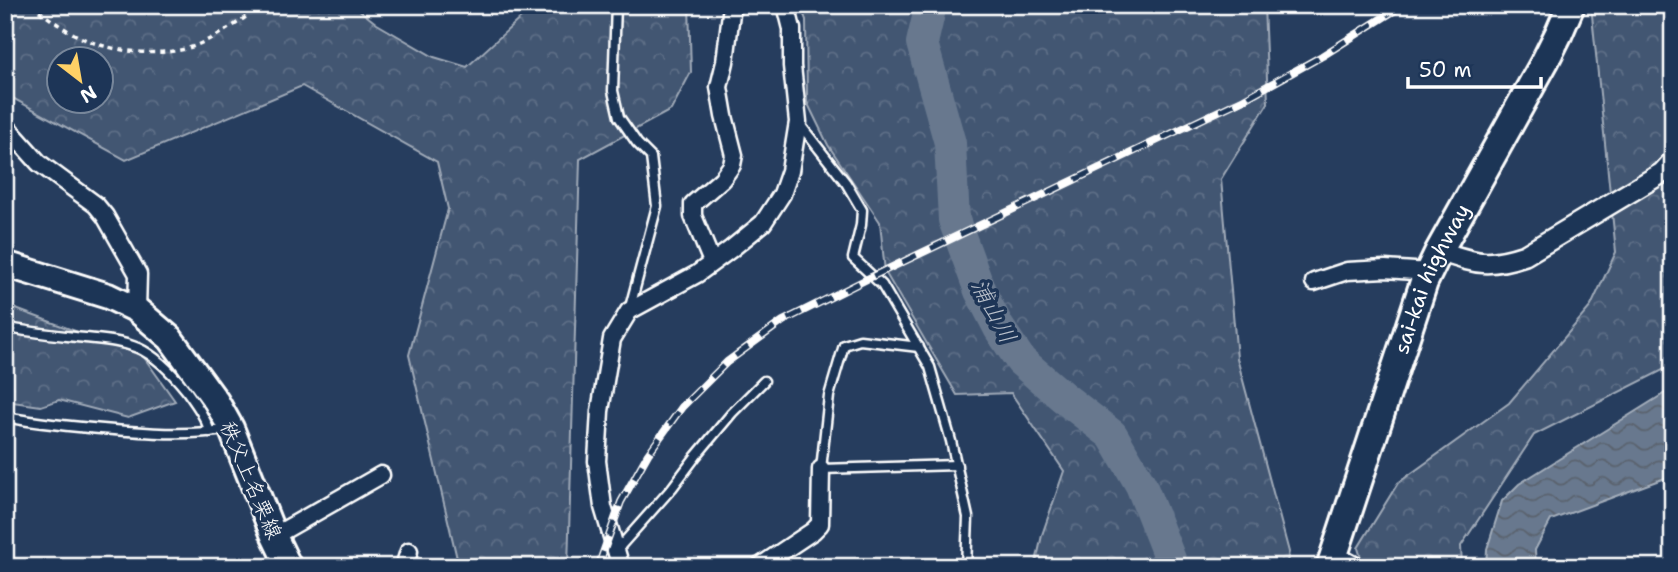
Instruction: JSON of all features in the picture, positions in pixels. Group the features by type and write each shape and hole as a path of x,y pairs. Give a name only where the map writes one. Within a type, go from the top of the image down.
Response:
{"highway":[{"name":"sai-kai highway","path":"1332,560 1434,261 1545,61 1571,5"}],"main road":[{"name":"秩父上名栗線","path":"5,264 108,296 137,310 170,338 216,401 220,430 289,567"}],"street":[{"path":"712,262 693,216 693,204 722,179 732,165 734,155 719,88 732,5"},
{"path":"619,559 603,507 597,461 600,411 612,340 629,311 696,274 712,262 763,223 782,194 790,171 798,122 792,66 792,29 786,5"},
{"path":"5,125 39,163 96,205 104,216 138,275 137,310"},
{"path":"1314,282 1347,271 1385,269 1434,261 1486,264 1525,255 1662,173 1673,161"},
{"path":"759,567 820,524 821,469"},
{"path":"274,537 381,475"},
{"path":"404,567 409,551"},
{"path":"1332,560 1358,567"}],"lane":[{"path":"616,5 613,91 619,117 637,143 651,157 657,206 629,311"},
{"path":"798,122 846,183 862,210 862,225 853,258 883,285 930,367 957,465 968,517 966,567"},
{"path":"5,327 34,333 115,341 139,348 180,382 207,422 220,430"},
{"path":"919,347 860,340 844,345 829,396 821,469 957,465"},
{"path":"619,559 696,456 732,413 764,381"},
{"path":"5,417 53,425 160,434 220,430"}],"path":[{"path":"31,5 77,36 139,53 166,52 195,46 249,16 261,5"}],"green space":[{"path":"5,5 353,5 377,24 434,57 467,67 535,5 689,5 691,72 671,110 580,159 568,567 459,567 409,355 448,209 437,162 302,86 126,160 5,94"},
{"path":"800,5 1264,5 1268,103 1221,179 1237,358 1289,552 1286,567 1035,567 1042,535 1064,471 1011,393 957,395 885,272 880,222 828,145 807,102 806,20"},
{"path":"1591,5 1673,5 1673,77 1668,86 1673,136 1673,363 1534,435 1461,546 1462,567 1364,567 1358,548 1398,483 1509,403 1591,306 1616,252"},
{"path":"5,305 143,356 175,401 128,418 59,400 41,406 5,401"}],"water":[{"path":"1673,388 1673,475 1551,520 1535,550 1536,567 1486,567 1487,549 1502,501 1519,484"}],"waterway":[{"name":"浦山川","path":"931,5 922,43 950,143 954,220 980,291 999,328 1021,361 1112,435 1141,485 1173,567"}],"railway":[{"path":"598,567 621,502 648,454 682,407 727,362 783,321 1244,99 1322,56 1403,5"}]}
